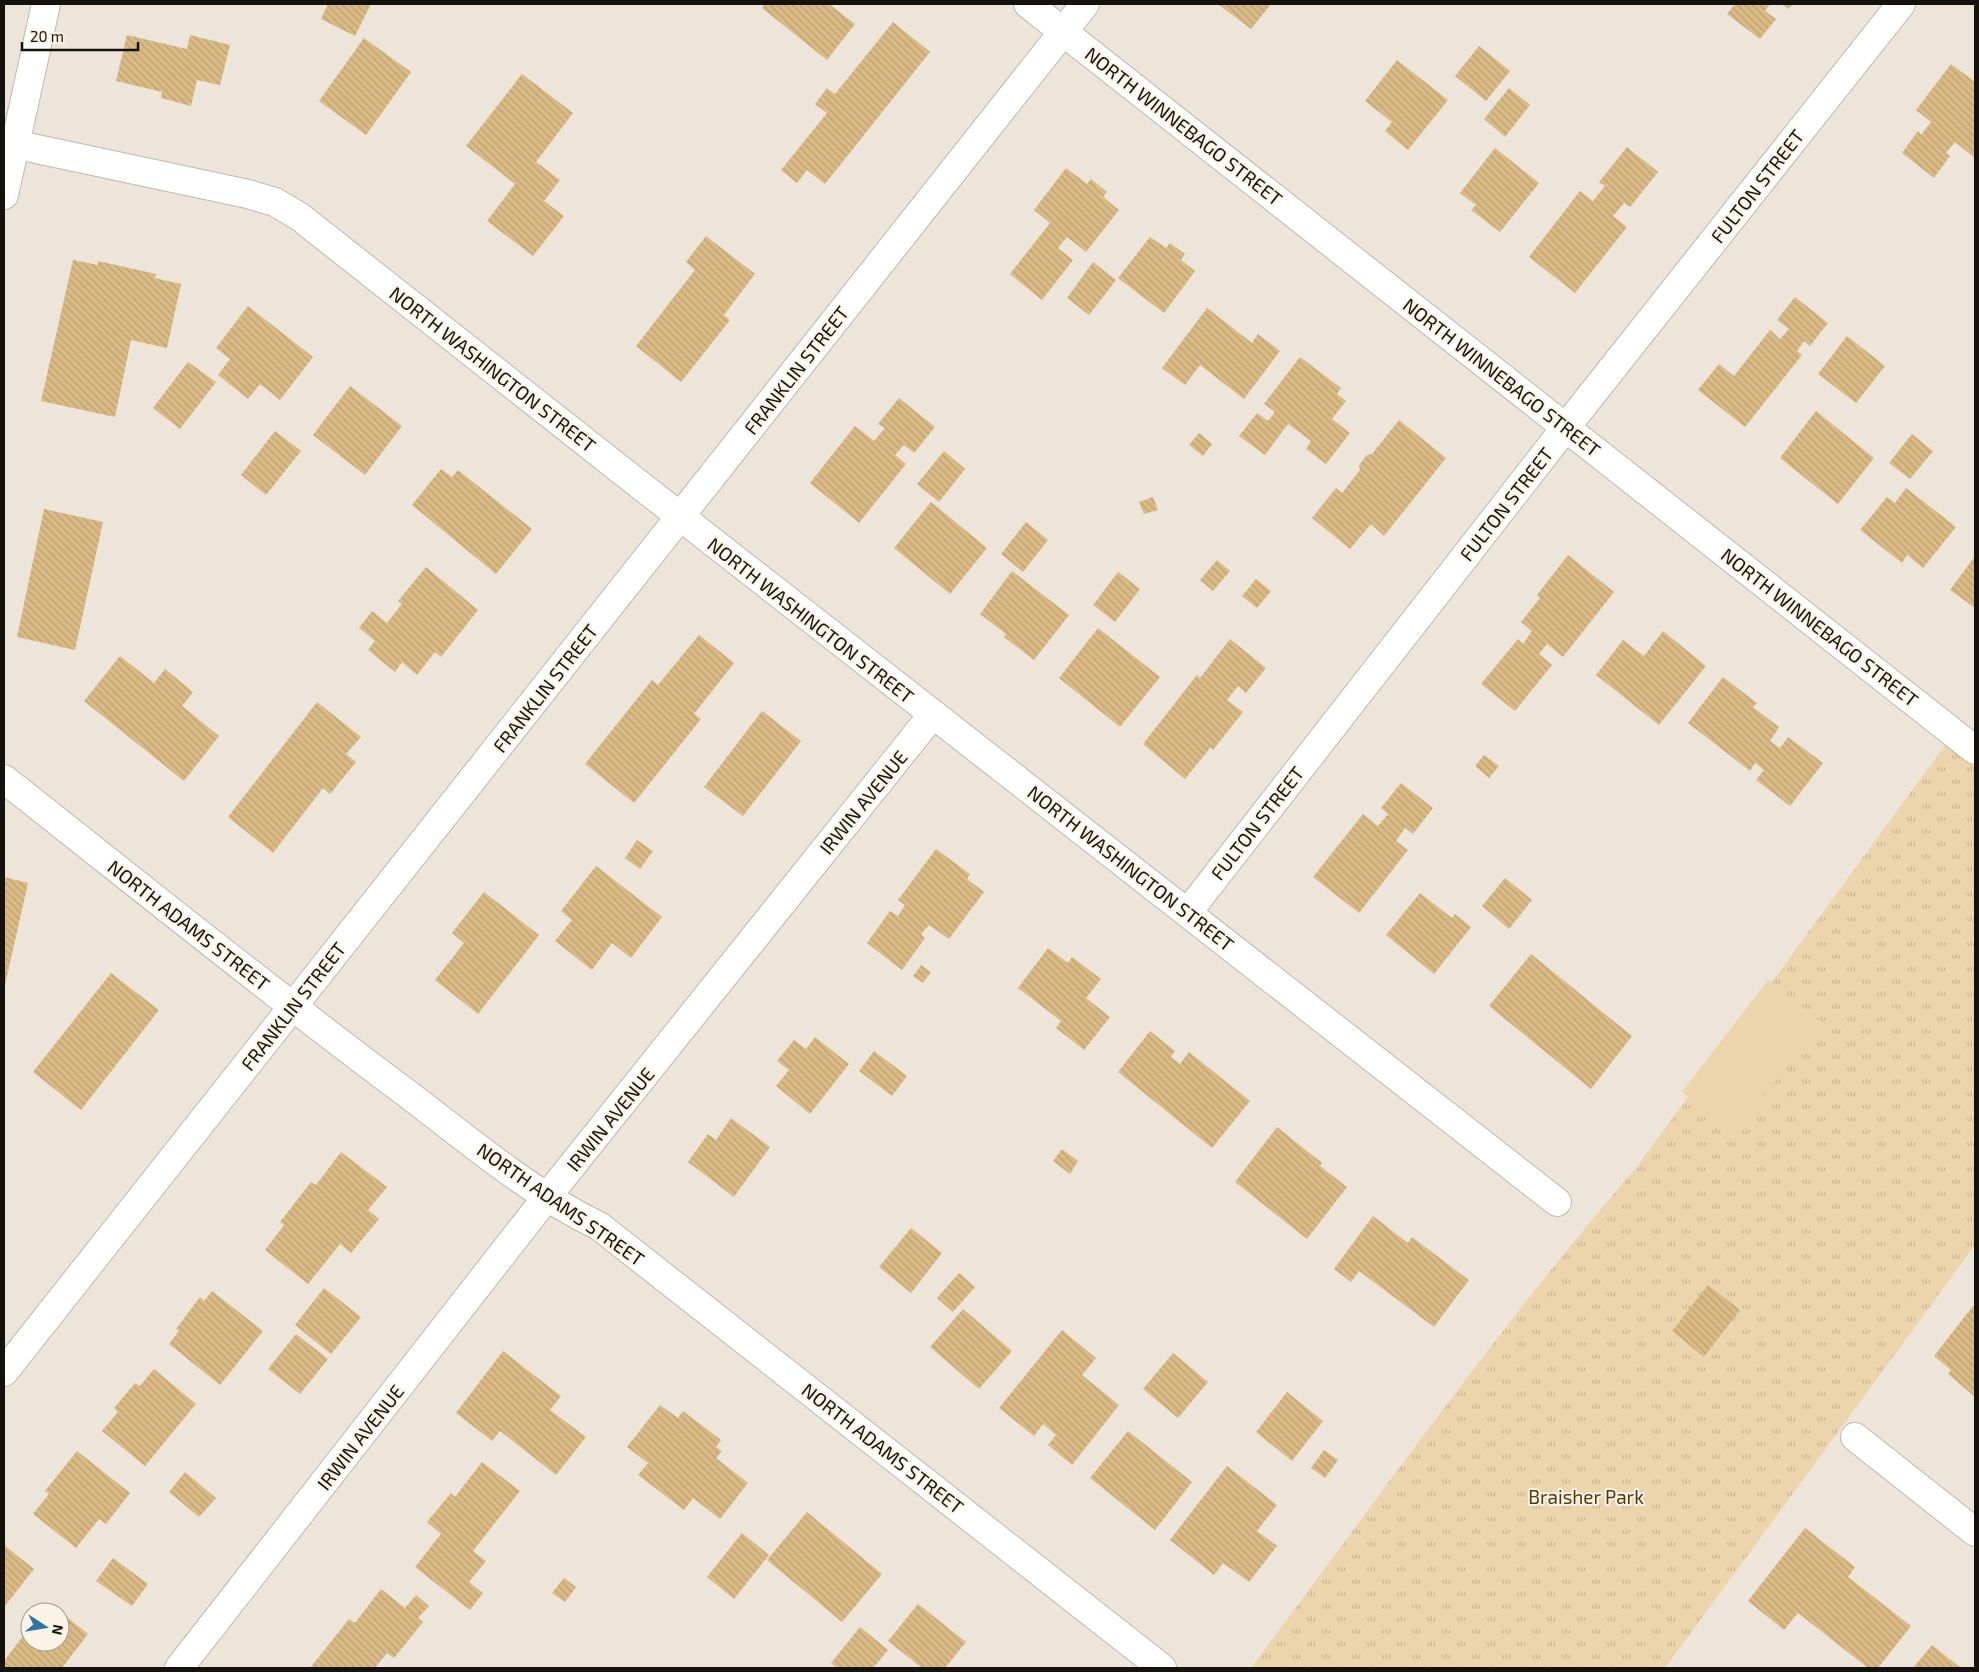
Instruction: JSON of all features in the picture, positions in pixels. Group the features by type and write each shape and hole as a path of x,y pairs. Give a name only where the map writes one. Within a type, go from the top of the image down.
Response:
{"street":[{"path":"4,195 9,143 46,4"},
{"name":"NORTH WINNEBAGO STREET","path":"1028,4 1975,750"},
{"name":"FRANKLIN STREET","path":"4,1372 1085,4"},
{"name":"FULTON STREET","path":"1188,912 1566,427 1901,4"},
{"name":"NORTH WASHINGTON STREET","path":"9,143 248,194 284,207 300,217 679,518 1188,912 1557,1202"},
{"name":"IRWIN AVENUE","path":"179,1668 546,1198 933,714"},
{"name":"NORTH ADAMS STREET","path":"4,779 293,1006 546,1198 599,1226 1162,1668"},
{"path":"1856,1437 1975,1532"}],"green space":[{"name":"Braisher Park","path":"1954,733 1975,750 1975,1245 1665,1668 1251,1668 1487,1352 1585,1228 1636,1168"},
{"path":"1768,980 1821,1022 1735,1133 1682,1092"}],"building":[{"path":"328,4 371,4 355,36 321,19"},
{"path":"765,4 829,4 855,24 827,60 762,8"},
{"path":"1218,4 1271,4 1251,29"},
{"path":"1735,4 1770,4 1765,11 1776,19 1760,39 1727,14"},
{"path":"1782,4 1793,4 1788,9"},
{"path":"893,22 930,52 825,184 807,170 797,183 781,170 827,113 815,104 827,88 835,94"},
{"path":"127,35 187,49 190,35 230,45 220,85 197,80 191,106 161,98 162,92 116,81"},
{"path":"364,38 411,72 366,135 319,101"},
{"path":"1479,46 1510,71 1486,101 1455,76"},
{"path":"1397,60 1448,100 1408,150 1385,131 1392,122 1365,101"},
{"path":"1951,64 1975,82 1975,158 1955,142 1946,153 1950,156 1934,178 1902,153 1918,131 1921,135 1931,122 1916,110"},
{"path":"522,74 573,113 536,162 560,180 544,201 564,216 533,256 487,221 515,184 466,146"},
{"path":"1509,88 1530,105 1505,137 1484,119"},
{"path":"1627,147 1658,172 1630,207 1624,203 1613,216 1627,227 1575,293 1529,257 1580,191 1593,201 1605,186 1599,182"},
{"path":"1495,148 1539,183 1500,232 1471,210 1476,205 1460,193"},
{"path":"1066,168 1087,184 1091,179 1107,192 1103,197 1119,210 1086,252 1067,237 1058,248 1073,260 1042,300 1010,274 1050,223 1034,210"},
{"path":"706,236 755,274 724,315 730,320 681,382 636,346 695,270 686,262"},
{"path":"1150,237 1166,248 1170,243 1185,254 1181,260 1195,271 1164,313 1118,278"},
{"path":"73,260 98,265 98,261 156,274 155,278 181,284 167,348 131,340 115,417 41,401"},
{"path":"1093,262 1116,280 1089,315 1067,298"},
{"path":"1795,297 1828,323 1810,346 1804,341 1797,351 1802,355 1745,427 1698,390 1719,364 1734,376 1770,330 1780,339 1789,329 1777,320"},
{"path":"248,306 313,357 280,400 260,384 248,399 218,375 230,359 216,348"},
{"path":"1207,308 1252,343 1258,334 1280,351 1244,399 1200,365 1185,385 1162,368"},
{"path":"1847,336 1885,366 1856,403 1818,374"},
{"path":"1300,357 1341,388 1337,394 1346,401 1332,419 1350,433 1326,464 1306,449 1311,441 1288,424 1265,455 1239,436 1257,413 1268,421 1275,412 1264,404"},
{"path":"188,362 216,382 180,429 153,408"},
{"path":"350,386 402,426 365,475 313,435"},
{"path":"899,398 935,427 914,453 904,445 895,455 906,464 859,523 810,483 855,426 874,441 885,428 878,424"},
{"path":"1816,411 1874,458 1838,504 1780,458"},
{"path":"1399,420 1446,458 1384,536 1371,524 1350,549 1312,518 1336,488 1342,493 1360,470 1359,465 1367,455 1372,454"},
{"path":"275,431 301,451 266,495 241,475"},
{"path":"1199,433 1212,444 1203,456 1189,445"},
{"path":"1912,434 1933,451 1910,479 1889,463"},
{"path":"944,451 965,469 939,502 917,484"},
{"path":"441,469 452,477 458,470 532,529 496,574 412,505"},
{"path":"1906,488 1956,527 1923,568 1907,555 1902,563 1860,530 1887,497 1895,503"},
{"path":"1153,497 1158,510 1144,514 1139,502"},
{"path":"931,502 987,548 950,594 894,548"},
{"path":"44,509 103,522 75,650 17,637"},
{"path":"1026,522 1048,540 1023,572 1001,554"},
{"path":"1568,555 1614,592 1563,657 1547,644 1539,654 1552,665 1515,711 1481,684 1518,639 1523,644 1532,631 1521,622 1540,598 1537,595"},
{"path":"1975,556 1975,608 1950,590"},
{"path":"1217,560 1230,571 1213,591 1200,580"},
{"path":"426,567 478,610 441,657 435,652 417,675 402,662 395,672 368,650 375,641 359,628 372,611 387,623 402,604 398,601"},
{"path":"1012,571 1069,615 1034,660 1004,637 1006,634 980,614"},
{"path":"1118,572 1140,589 1115,622 1093,605"},
{"path":"1256,579 1271,591 1257,608 1242,596"},
{"path":"1098,628 1160,677 1120,727 1059,678"},
{"path":"1663,631 1706,666 1659,725 1596,675 1623,640 1644,656"},
{"path":"699,635 734,663 694,714 701,719 634,803 585,764 652,680 658,685"},
{"path":"1230,639 1266,668 1246,693 1238,686 1227,700 1243,712 1213,750 1211,747 1185,779 1143,744 1197,675 1200,678"},
{"path":"120,656 154,683 165,669 193,692 182,706 219,736 184,781 84,701"},
{"path":"1723,677 1757,703 1753,707 1779,727 1770,741 1780,748 1788,737 1823,763 1790,806 1756,780 1764,770 1755,763 1750,771 1688,723"},
{"path":"317,702 361,737 346,754 356,762 330,794 323,788 273,853 228,817"},
{"path":"762,711 801,741 743,816 704,787"},
{"path":"1484,755 1499,766 1489,778 1475,766"},
{"path":"1401,783 1433,808 1413,834 1405,828 1396,841 1408,850 1359,913 1313,877 1363,814 1378,826 1388,814 1381,808"},
{"path":"637,840 653,851 640,869 625,858"},
{"path":"936,849 970,874 967,879 984,892 949,939 929,925 921,934 925,938 902,970 867,943 890,911 898,916 905,905 898,900"},
{"path":"596,866 662,917 631,958 612,943 592,970 555,941 572,920 561,911"},
{"path":"4,877 28,883 5,985 4,985"},
{"path":"1505,878 1532,900 1509,929 1482,906"},
{"path":"484,892 539,935 478,1014 435,980 464,943 452,933"},
{"path":"1420,893 1452,918 1455,914 1471,927 1434,974 1386,935"},
{"path":"1048,948 1068,963 1072,957 1101,979 1086,998 1110,1017 1084,1050 1056,1028 1061,1021 1018,988"},
{"path":"1531,954 1632,1036 1591,1089 1489,1006"},
{"path":"921,965 931,972 923,983 913,976"},
{"path":"111,973 159,1010 81,1110 33,1072"},
{"path":"1150,1031 1175,1051 1171,1057 1180,1064 1189,1052 1250,1101 1212,1148 1118,1072"},
{"path":"815,1037 849,1064 810,1114 776,1086 789,1070 777,1061 794,1040 806,1049"},
{"path":"874,1051 907,1076 892,1096 859,1071"},
{"path":"731,1118 770,1147 734,1197 688,1162 708,1134 716,1140"},
{"path":"1277,1127 1322,1163 1320,1166 1347,1187 1307,1239 1235,1182"},
{"path":"1062,1149 1078,1161 1070,1174 1053,1161"},
{"path":"341,1152 387,1187 368,1210 379,1219 351,1253 340,1244 308,1284 265,1250 284,1225 280,1222 311,1182 316,1185"},
{"path":"1373,1216 1408,1243 1412,1237 1469,1280 1434,1327 1359,1271 1351,1282 1334,1269"},
{"path":"911,1228 942,1253 911,1293 879,1267"},
{"path":"959,1273 975,1287 953,1312 937,1298"},
{"path":"1708,1285 1740,1310 1704,1357 1672,1331"},
{"path":"324,1288 361,1317 331,1354 295,1325"},
{"path":"212,1291 263,1331 220,1385 169,1344 179,1331 176,1329 200,1297 204,1301"},
{"path":"1973,1306 1975,1307 1975,1397 1948,1374 1951,1370 1934,1356"},
{"path":"963,1309 1012,1351 979,1389 930,1347"},
{"path":"1062,1330 1096,1358 1082,1375 1119,1405 1072,1465 1048,1445 1056,1435 1043,1424 1034,1436 999,1408"},
{"path":"296,1334 328,1359 300,1394 268,1369"},
{"path":"503,1351 561,1396 550,1410 586,1437 556,1475 500,1431 492,1441 456,1413"},
{"path":"1173,1353 1208,1382 1178,1418 1143,1389"},
{"path":"154,1369 196,1404 145,1466 102,1431 118,1412 114,1408 135,1383 140,1386"},
{"path":"1287,1392 1323,1421 1292,1461 1256,1432"},
{"path":"660,1405 678,1418 683,1411 721,1440 716,1447 722,1451 716,1458 748,1483 720,1519 693,1498 684,1510 638,1475 648,1463 627,1447"},
{"path":"1128,1431 1192,1482 1155,1530 1090,1478"},
{"path":"1324,1450 1338,1460 1325,1478 1311,1468"},
{"path":"77,1451 130,1493 106,1524 99,1519 76,1548 33,1514 49,1494 45,1491"},
{"path":"482,1462 520,1491 473,1551 486,1561 469,1582 483,1593 470,1610 415,1567 441,1534 427,1522 451,1493 455,1497"},
{"path":"1227,1466 1277,1505 1257,1531 1277,1546 1249,1582 1223,1563 1214,1575 1170,1540"},
{"path":"185,1472 216,1498 199,1517 169,1492"},
{"path":"807,1512 882,1574 842,1622 767,1560"},
{"path":"1805,1528 1855,1567 1848,1577 1911,1626 1878,1668 1868,1668 1798,1613 1784,1630 1748,1601"},
{"path":"742,1533 769,1555 734,1599 707,1577"},
{"path":"4,1545 34,1569 4,1607"},
{"path":"113,1558 148,1584 132,1606 96,1581"},
{"path":"564,1578 576,1587 565,1602 552,1593"},
{"path":"381,1589 405,1608 416,1595 429,1606 418,1618 423,1622 394,1658 387,1653 375,1668 310,1668 349,1619 355,1623"},
{"path":"918,1604 966,1642 945,1668 922,1668 888,1641"},
{"path":"70,1620 88,1634 62,1668 4,1668 4,1661 20,1640 20,1652 70,1652"},
{"path":"860,1627 888,1650 873,1668 837,1668 831,1663"},
{"path":"1932,1645 1961,1668 1913,1668"}]}
